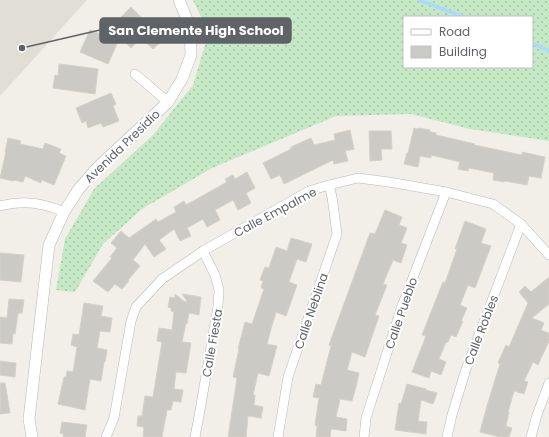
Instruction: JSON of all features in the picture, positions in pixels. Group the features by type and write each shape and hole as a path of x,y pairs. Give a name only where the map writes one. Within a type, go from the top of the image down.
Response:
{"street":[{"name":"Avenida Presidio","path":"28,436 49,245 64,212 78,190 97,168 168,102 182,79 191,55 190,27 179,0"},
{"path":"135,74 168,102"},
{"name":"Calle Empalme","path":"106,437 114,418 131,321 136,307 162,279 203,251 309,191 358,178 446,192 493,204 521,224 549,256"},
{"name":"Calle Neblina","path":"278,437 288,377 337,234 329,185"},
{"name":"Calle Pueblo","path":"364,437 366,418 402,306 446,192"},
{"path":"0,206 17,203 33,204 52,207 64,212"},
{"name":"Calle Robles","path":"447,437 466,369 521,224"},
{"name":"Calle Fiesta","path":"195,437 218,306 218,290 215,275 210,262 203,251"},
{"path":"531,437 537,415 549,383"}],"shaded area":[{"path":"0,0 87,0 0,96"}],"green space":[{"path":"193,0 549,0 549,141 470,129 411,114 336,116 212,168 142,209 103,244 75,292 56,290 65,239 94,189 153,135 193,85 206,42 201,17"}],"building":[{"path":"131,7 163,40 153,49 141,38 131,48 120,37 108,64 80,52 90,30 103,35"},
{"path":"59,64 98,69 95,94 53,88 55,75 58,76"},
{"path":"111,93 116,104 113,106 119,121 103,127 101,123 88,128 86,121 82,123 76,108"},
{"path":"414,128 430,130 430,132 436,133 436,135 475,144 474,145 522,155 522,152 545,157 541,178 529,176 527,185 493,180 494,173 469,168 468,171 458,169 460,162 431,155 431,158 420,156 418,167 404,164"},
{"path":"350,130 354,149 345,151 348,161 334,164 333,160 284,184 280,175 271,179 263,163 291,149 291,147 311,138 314,145 335,140 334,134"},
{"path":"369,131 391,131 392,149 381,149 382,160 370,161"},
{"path":"8,138 21,141 20,144 43,149 45,143 61,149 59,153 66,156 54,185 42,180 41,183 25,176 23,182 0,178"},
{"path":"247,172 255,188 246,193 251,203 238,210 233,200 215,210 220,220 207,227 203,219 187,228 191,236 180,241 174,229 159,240 166,249 154,257 145,244 133,260 140,266 122,289 115,284 108,292 93,281 112,258 110,257 117,248 111,243 121,231 129,238 156,219 158,222 176,212 174,207 184,201 186,205 227,182 225,179 233,175 235,179"},
{"path":"385,210 402,217 399,225 407,228 401,243 407,245 401,263 393,260 383,284 387,285 375,315 379,316 365,357 352,352 347,370 359,373 356,387 352,401 340,399 336,417 347,419 346,431 331,429 330,437 316,437 317,426 315,425 319,398 313,397 316,384 321,385 331,346 329,345 370,233 375,234"},
{"path":"465,221 486,229 481,243 491,246 475,288 468,285 460,305 467,308 456,337 451,335 448,342 446,342 439,359 446,362 441,375 431,371 429,378 412,372 426,336 422,335 443,282 445,283"},
{"path":"291,238 312,244 306,262 297,259 289,282 297,285 286,316 276,312 267,344 277,346 269,376 258,373 253,395 255,395 254,405 263,407 261,418 248,416 246,437 228,437 237,378 233,377 245,322 252,324 264,289 261,288 263,281 260,280 265,267 269,268 276,247 287,251"},
{"path":"0,253 24,255 21,282 0,280"},
{"path":"549,277 549,304 532,318 544,323 541,330 549,333 549,341 538,365 533,362 524,381 528,382 524,394 514,391 506,426 512,428 509,437 500,437 480,432 500,364 498,363 506,345 509,347 528,303 519,292 525,286 531,292"},
{"path":"175,294 185,302 187,301 182,294 201,297 199,315 189,313 182,342 191,343 186,373 176,372 174,389 183,390 181,402 173,401 171,410 167,410 162,437 143,437 144,427 137,426 138,416 142,416 145,396 153,397 162,342 157,341 159,328 172,330 174,312 168,307 170,297 175,298"},
{"path":"9,299 24,300 22,313 18,313 12,344 0,343 0,317 7,318"},
{"path":"84,303 103,306 101,316 112,318 110,332 100,331 97,348 107,350 105,362 101,381 90,379 85,410 58,404 64,377 66,377 67,371 73,372 77,347 71,345 73,334 79,335"},
{"path":"0,361 16,363 15,377 0,375"},
{"path":"0,383 5,383 10,413 0,414"},
{"path":"407,384 437,393 433,404 421,400 418,421 427,422 426,434 395,430 399,403 401,404"},
{"path":"62,422 87,425 85,437 63,437 64,434 60,433"}],"waterway":[{"path":"419,0 461,16"},
{"path":"533,43 549,51"}],"place":[{"name":"San Clemente High School","path":"22,48"}]}
